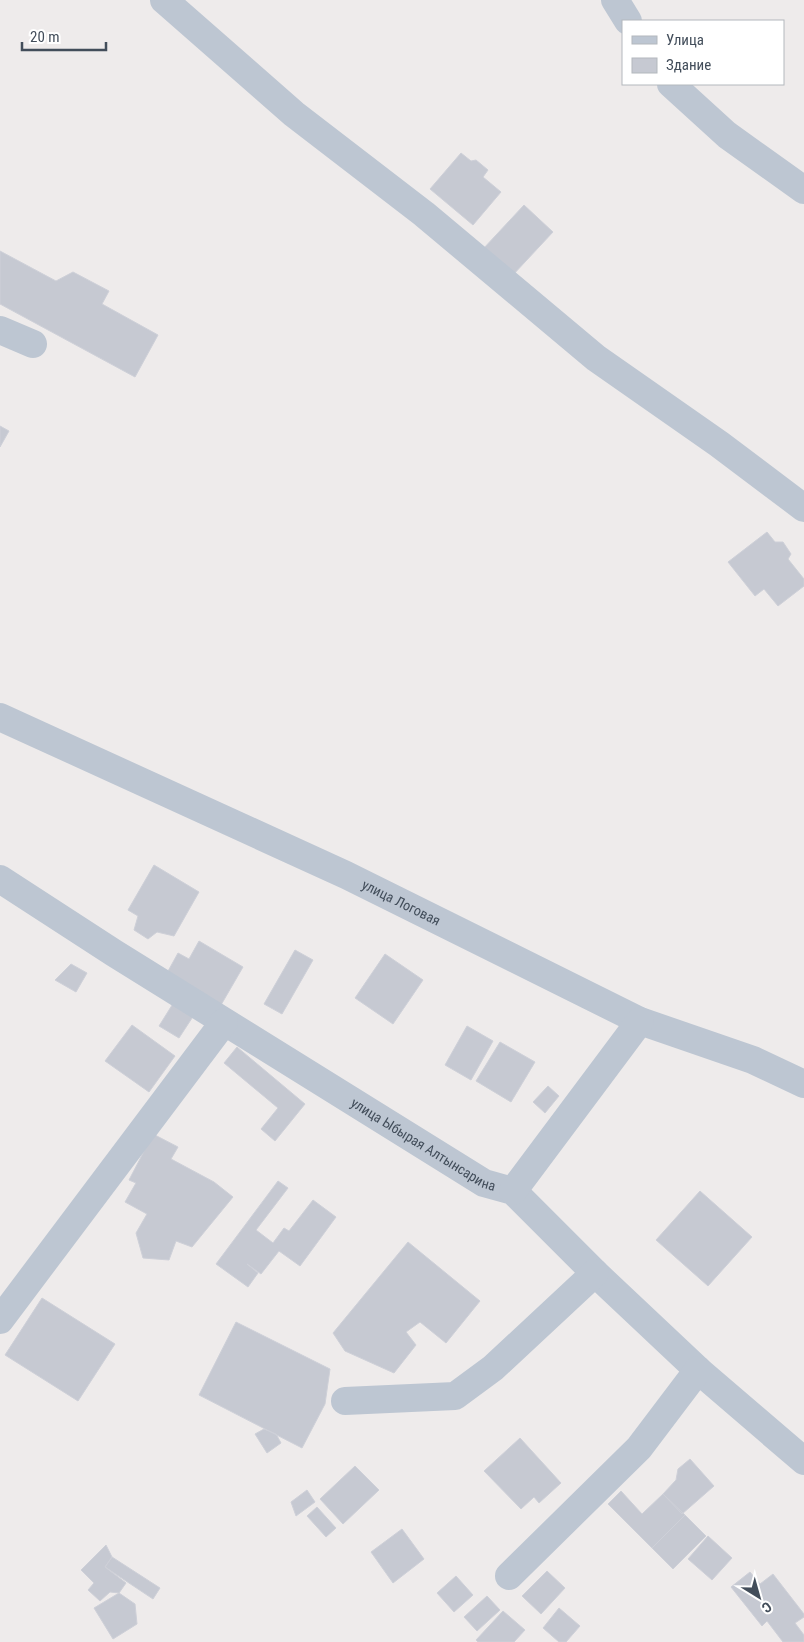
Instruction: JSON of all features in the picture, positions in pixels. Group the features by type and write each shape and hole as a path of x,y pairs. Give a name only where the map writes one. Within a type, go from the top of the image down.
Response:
{"street":[{"path":"164,0 294,114 424,214 596,358 719,444 804,508"},
{"path":"615,0 627,20"},
{"path":"672,85 727,135 804,190"},
{"path":"0,330 33,344"},
{"name":"улица Логовая","path":"0,717 346,875 640,1021 753,1060 804,1084"},
{"name":"улица Ыбырая Алтынсарина","path":"0,879 224,1022 484,1183 513,1191 595,1273 698,1370 804,1461"},
{"path":"513,1191 640,1021"},
{"path":"0,1320 224,1022"},
{"path":"345,1401 455,1396 493,1368 595,1273"},
{"path":"510,1576 639,1448 698,1370"}],"building":[{"path":"461,153 471,161 476,160 488,170 483,177 501,192 473,225 430,189"},
{"path":"524,205 553,232 512,276 483,249"},
{"path":"0,251 56,281 73,272 109,291 102,304 158,335 135,377 0,304"},
{"path":"0,426 9,431 0,447"},
{"path":"767,532 775,542 783,542 791,554 788,559 804,579 804,586 778,606 764,589 755,596 728,562"},
{"path":"154,865 199,892 174,936 157,932 148,939 134,930 138,916 128,910"},
{"path":"199,941 243,967 221,1005 167,973 178,953 189,959"},
{"path":"295,950 313,960 282,1014 264,1004"},
{"path":"385,954 423,980 393,1024 355,998"},
{"path":"71,964 87,973 76,992 55,980"},
{"path":"174,1002 194,1015 179,1038 159,1026"},
{"path":"132,1025 175,1056 149,1092 105,1061"},
{"path":"467,1026 493,1041 471,1080 445,1065"},
{"path":"500,1042 535,1062 511,1102 476,1081"},
{"path":"237,1047 305,1104 275,1141 261,1129 278,1108 224,1063"},
{"path":"548,1086 559,1096 545,1113 533,1102"},
{"path":"153,1134 178,1147 171,1159 214,1182 233,1197 192,1247 176,1241 169,1260 143,1258 136,1233 147,1214 125,1202 136,1183 129,1180"},
{"path":"278,1181 288,1188 256,1230 273,1243 284,1228 289,1231 313,1200 336,1217 300,1266 279,1251 261,1274 247,1264 258,1273 248,1287 216,1264"},
{"path":"700,1191 752,1237 708,1286 656,1240"},
{"path":"408,1242 480,1301 446,1343 420,1322 406,1332 416,1345 394,1373 345,1351 333,1333"},
{"path":"42,1298 115,1344 78,1401 5,1355"},
{"path":"236,1322 330,1369 325,1404 302,1448 199,1395"},
{"path":"264,1429 276,1434 281,1443 267,1453 255,1434"},
{"path":"520,1438 561,1483 539,1503 534,1497 521,1509 484,1471"},
{"path":"690,1459 714,1486 682,1514 663,1494 676,1480 678,1469"},
{"path":"355,1466 379,1490 343,1524 320,1499"},
{"path":"307,1490 315,1502 296,1516 291,1502"},
{"path":"621,1491 642,1514 663,1494 685,1515 652,1548 608,1504"},
{"path":"317,1507 336,1528 326,1537 307,1516"},
{"path":"685,1515 706,1536 673,1569 652,1548"},
{"path":"402,1529 424,1559 393,1583 371,1552"},
{"path":"708,1536 732,1558 712,1580 688,1559"},
{"path":"106,1545 112,1557 105,1567 126,1583 119,1593 110,1592 100,1601 88,1590 94,1583 81,1570"},
{"path":"112,1557 160,1588 153,1599 105,1567"},
{"path":"547,1571 565,1588 541,1614 522,1596"},
{"path":"750,1572 760,1584 773,1574 804,1614 804,1617 795,1623 804,1635 804,1642 783,1642 767,1621 762,1626 731,1587"},
{"path":"456,1576 473,1595 454,1612 437,1593"},
{"path":"119,1593 135,1604 137,1624 113,1639 94,1608"},
{"path":"487,1596 500,1610 477,1631 464,1617"},
{"path":"559,1608 580,1626 566,1642 559,1642 543,1628"},
{"path":"503,1611 525,1630 514,1642 478,1642 476,1640"}]}
